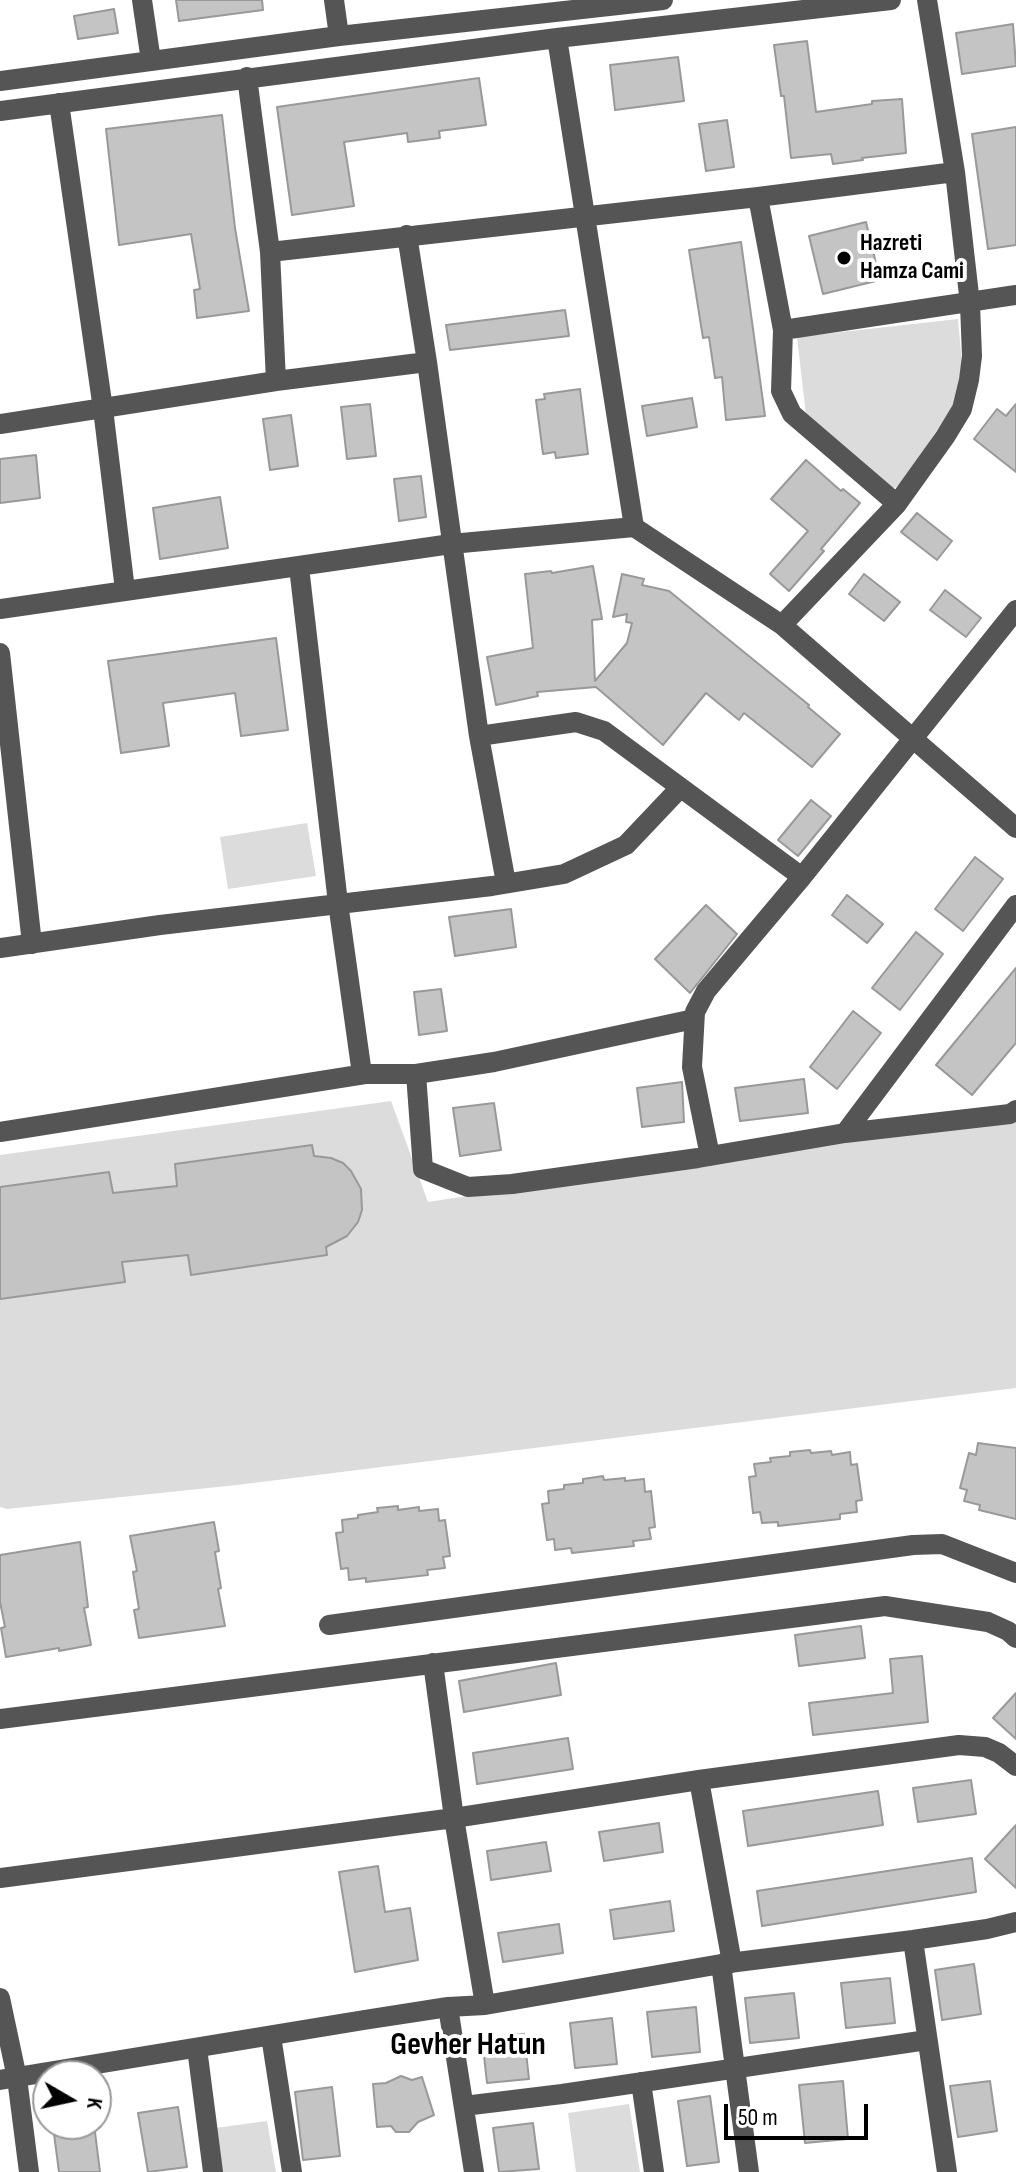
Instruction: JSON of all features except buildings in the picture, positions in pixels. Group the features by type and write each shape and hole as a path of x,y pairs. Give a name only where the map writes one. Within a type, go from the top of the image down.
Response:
{"street":[{"path":"142,0 151,61"},
{"path":"334,0 339,36"},
{"path":"0,81 552,5 663,0"},
{"path":"0,111 557,38 891,0"},
{"path":"782,625 897,504 962,409 972,356 970,304 955,172 927,0"},
{"path":"557,38 634,527"},
{"path":"247,77 270,252 276,381"},
{"path":"59,103 103,409 125,590"},
{"path":"270,252 955,172"},
{"path":"758,197 783,330 781,391 792,414 897,504"},
{"path":"407,235 479,736 506,883"},
{"path":"783,330 1016,295"},
{"path":"0,424 276,381 427,362"},
{"path":"0,609 451,544 634,527 782,625 1016,828"},
{"path":"299,567 338,903 362,1074 365,1074"},
{"path":"710,1156 692,1067 695,1012 706,991 802,877 911,737 1016,610"},
{"path":"0,653 32,944"},
{"path":"479,736 576,722 604,731 802,877"},
{"path":"0,948 564,874 626,845 680,788"},
{"path":"845,1133 1016,905"},
{"path":"0,1132 365,1074 416,1074 494,1062 694,1019"},
{"path":"416,1074 423,1169 468,1187 512,1184 845,1133 1010,1114 1016,1110"},
{"path":"329,1625 913,1545 942,1544 1016,1573"},
{"path":"0,1719 885,1606 988,1622 1016,1638"},
{"path":"433,1663 454,1818 485,2005"},
{"path":"0,1878 454,1818 699,1780 959,1745 985,1747 1016,1766"},
{"path":"699,1780 726,1964 749,2172"},
{"path":"9,2079 448,2007 485,2005 726,1964 913,1940 1016,1922"},
{"path":"913,1940 947,2172"},
{"path":"0,1998 9,2079 29,2172"},
{"path":"448,2007 474,2172"},
{"path":"271,2036 292,2172"},
{"path":"464,2106 927,2040"},
{"path":"197,2048 213,2172"},
{"path":"641,2082 654,2172"}],"shaded area":[{"path":"958,319 962,364 955,403 902,483 891,490 806,415 797,337"},
{"path":"307,823 316,876 228,889 220,837"},
{"path":"391,1101 428,1202 1016,1112 1016,1388 237,1485 7,1509 0,1507 0,1155"},
{"path":"629,2104 640,2172 576,2172 568,2113"},
{"path":"267,2121 276,2172 221,2172 215,2128"}],"place":[{"name":"Hazreti Hamza Cami","path":"844,258"}],"district":[{"name":"Gevher Hatun","path":"468,2046"}]}
